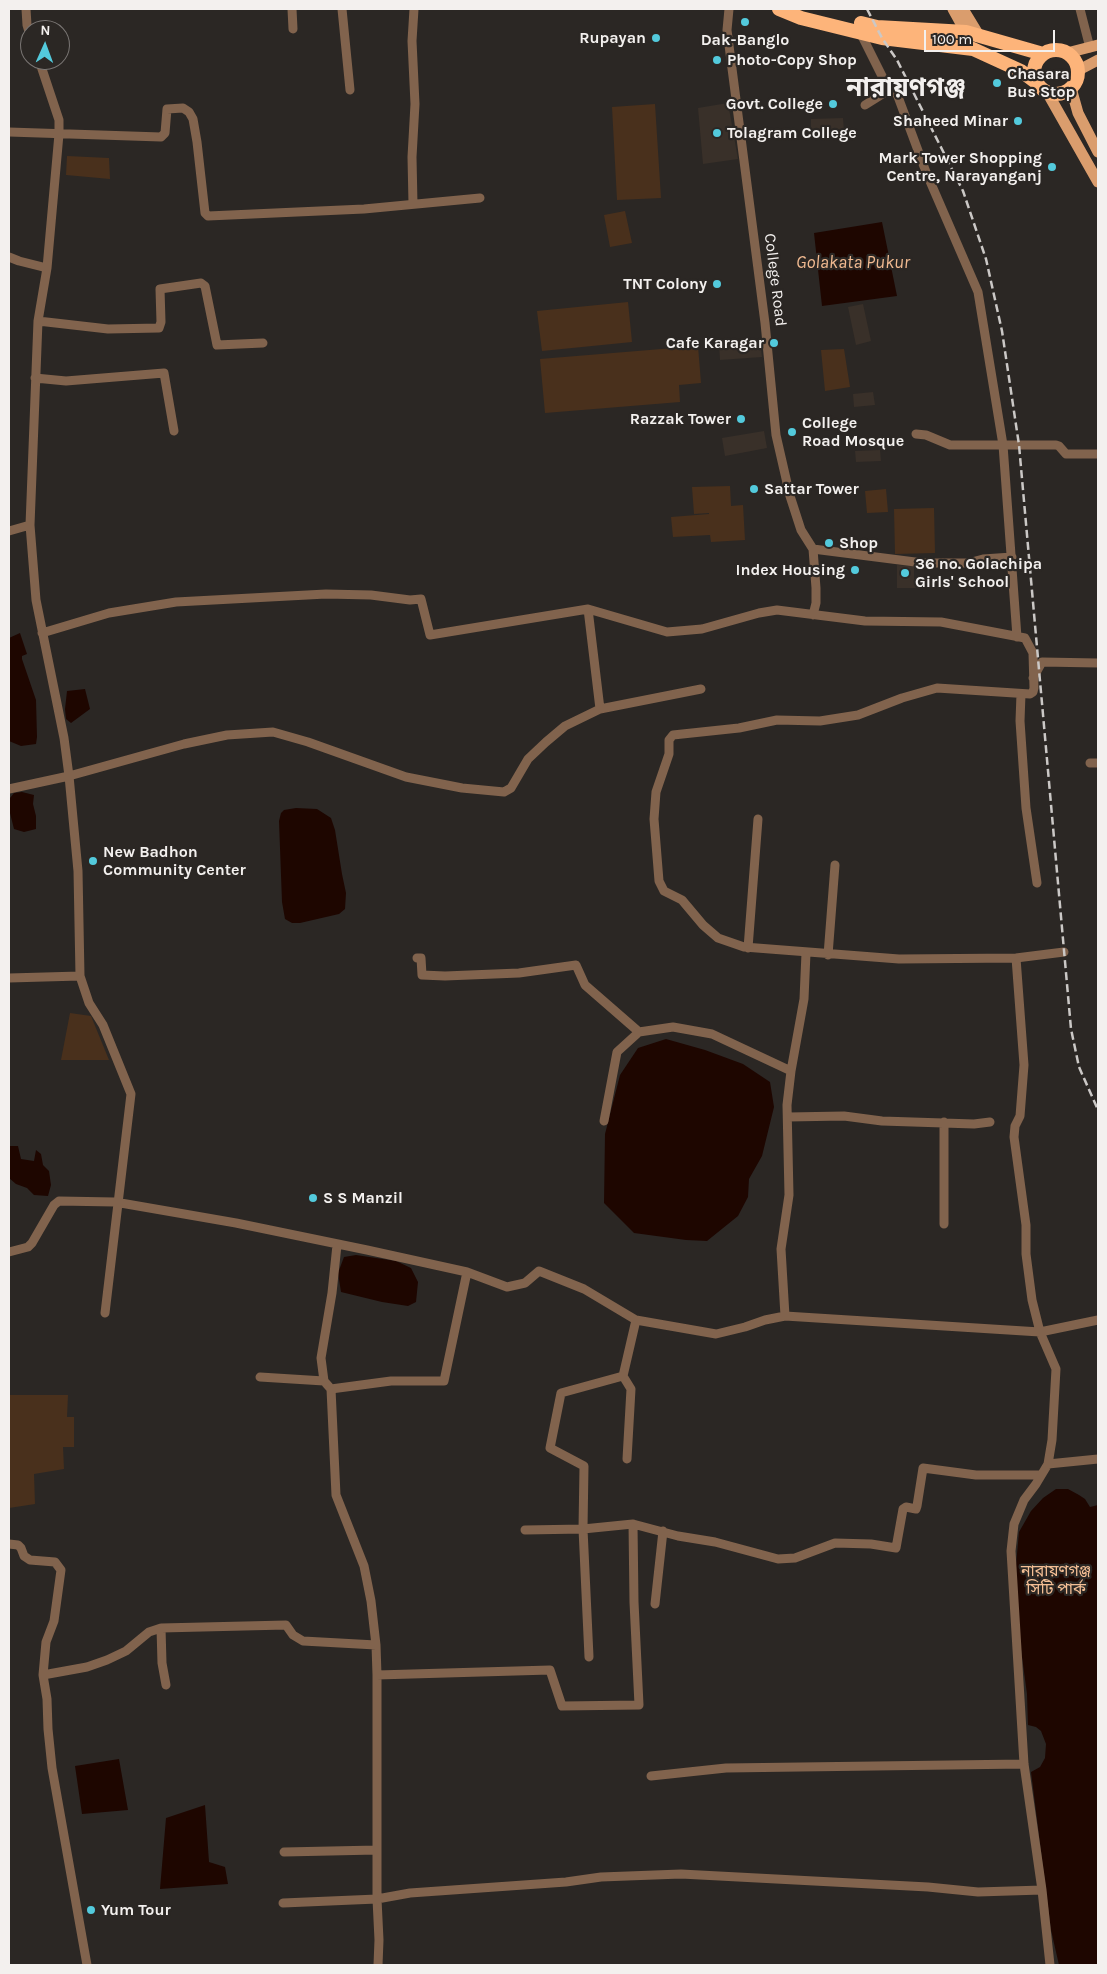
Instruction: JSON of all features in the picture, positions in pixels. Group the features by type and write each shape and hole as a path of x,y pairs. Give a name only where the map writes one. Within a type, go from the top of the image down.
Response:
{"highway":[{"path":"779,9 801,18 882,38 976,43 1043,54 1055,50 1067,53 1076,64 1078,71 1076,80 1071,88 1056,94 1042,87 1021,71 976,43 966,32 877,27 799,9"},
{"path":"1042,87 1034,77 1035,64 1043,54"}],"main road":[{"path":"953,9 966,32"},
{"path":"963,9 976,43"},
{"path":"1067,53 1094,47"},
{"path":"1078,71 1098,60"},
{"path":"1042,87 1098,182"},
{"path":"1071,88 1078,113 1098,152"}],"street":[{"path":"292,9 292,29"},
{"path":"342,9 350,90"},
{"path":"413,204 412,157 415,104 412,41 414,9"},
{"name":"College Road","path":"729,9 727,30 765,323 776,435 790,496 801,530 813,549"},
{"path":"1080,9 1094,47"},
{"path":"860,32 889,90 897,94 926,172 978,292 1004,445 1017,637"},
{"path":"42,70 59,120 59,134 47,268 38,321 35,378 30,525 36,600 64,738 69,776 78,870 80,976 89,1003 103,1025 131,1094 105,1313"},
{"path":"865,105 889,90"},
{"path":"9,132 161,138 165,133 165,111 167,109 182,108 189,112 193,119 198,142 205,213 208,216 364,209 480,198"},
{"path":"9,256 19,261 47,268"},
{"path":"38,321 108,329 158,328 161,322 160,289 201,283 205,286 217,345 262,343"},
{"path":"35,378 66,381 164,373 174,431"},
{"path":"916,434 926,435 950,446 1056,445 1066,454 1098,454"},
{"path":"9,531 30,525"},
{"path":"813,615 816,603 816,588 813,549 923,563 968,563 983,559 1012,557"},
{"path":"42,633 109,613 176,602 326,594 371,595 410,600 421,599 430,634 588,609 667,632 702,630 759,613 777,610 865,622 940,622 1024,638 1033,653 1033,692 1021,694 937,688 902,698 858,716 820,721 777,720 739,728 672,735 669,740 669,754 656,792 654,819 659,881 664,891 682,900 703,925 718,938 748,948 899,960 1016,958 1064,952"},
{"path":"588,609 600,709"},
{"path":"1033,678 1042,662 1098,663"},
{"path":"9,789 69,776 184,744 227,735 273,732 308,742 406,777 462,788 504,792 511,788 528,759 565,726 600,709 701,689"},
{"path":"1021,694 1020,720 1026,808 1036,883"},
{"path":"748,948 758,819"},
{"path":"828,955 835,865"},
{"path":"784,1316 781,1249 789,1195 788,1117 791,1071 804,998 806,953"},
{"path":"416,958 420,958 422,975 519,973 576,965 584,985 639,1032"},
{"path":"1016,958 1024,1065 1020,1116 1015,1126 1014,1137 1026,1226 1026,1254 1032,1300 1040,1332 1056,1369 1052,1440 1048,1464 1024,1500 1014,1524 1011,1551 1024,1764 1042,1890 1050,1965"},
{"path":"9,978 80,976"},
{"path":"604,1121 618,1052 639,1032 673,1027 712,1034 791,1071"},
{"path":"788,1117 844,1116 882,1121 974,1124 990,1122"},
{"path":"944,1122 944,1224"},
{"path":"9,1252 28,1247 32,1243 54,1205 59,1201 119,1202 337,1244 467,1272 507,1287 525,1283 539,1271 584,1289 636,1320 716,1334 784,1316 1040,1332 1098,1320"},
{"path":"337,1244 332,1293 321,1358 324,1381 331,1389 336,1495 364,1566 371,1601 376,1645 378,1965"},
{"path":"331,1389 391,1381 444,1381 467,1272"},
{"path":"627,1459 631,1389 623,1376 636,1320"},
{"path":"589,1657 583,1529 584,1466 550,1448 561,1393 623,1376"},
{"path":"260,1377 324,1381"},
{"path":"1048,1464 1098,1459"},
{"path":"525,1530 583,1529 633,1524 663,1530 678,1536 715,1542 778,1559 795,1558 835,1543 871,1544 896,1548 903,1509 906,1507 916,1509 923,1468 976,1475 1041,1474"},
{"path":"377,1675 550,1670 562,1706 638,1705 633,1524"},
{"path":"655,1604 663,1530"},
{"path":"9,1544 18,1545 24,1556 30,1560 55,1562 62,1570 54,1621 46,1642 42,1675 47,1699 52,1768 87,1965"},
{"path":"42,1675 87,1667 107,1660 126,1651 149,1632 161,1628 286,1624 293,1635 303,1641 376,1645"},
{"path":"161,1628 162,1663 166,1685"},
{"path":"651,1776 726,1768 1024,1764"},
{"path":"284,1852 377,1850"},
{"path":"284,1903 377,1899 410,1893 566,1882 601,1877 682,1874 928,1887 978,1892 1042,1890"}],"shaded area":[{"name":"Tolagram College","path":"728,103 738,159 703,164 698,108"},
{"path":"655,104 661,198 617,200 612,107"},
{"path":"843,118 844,131 811,132 811,119"},
{"path":"67,156 109,158 110,179 66,175"},
{"path":"625,211 632,243 610,247 604,215"},
{"path":"628,302 632,342 542,351 537,311"},
{"path":"863,304 871,341 856,345 848,307"},
{"path":"760,340 762,357 720,360 719,343"},
{"path":"698,346 701,383 679,385 680,402 545,413 540,359"},
{"path":"844,349 850,387 825,391 821,350"},
{"path":"873,392 875,405 854,407 853,394"},
{"path":"764,431 767,448 725,456 722,438"},
{"path":"880,450 881,461 856,462 855,451"},
{"path":"730,486 731,506 743,505 745,540 711,542 710,535 673,537 671,517 709,513 694,514 692,487"},
{"path":"886,489 888,512 867,513 865,491"},
{"path":"934,508 935,553 895,554 894,509"},
{"name":"36 no. Golachipa Girls' School","path":"897,565 914,566 914,581 927,581 926,588 897,588"},
{"path":"70,1013 91,1016 109,1060 61,1060"},
{"path":"9,1395 68,1395 67,1417 74,1417 74,1447 63,1447 64,1469 34,1474 35,1504 9,1508"}],"water":[{"name":"Golakata Pukur","path":"882,222 897,296 822,306 814,233"},
{"path":"20,633 27,654 22,656 22,659 36,700 37,737 36,744 21,746 9,741 9,638"},
{"path":"85,689 90,709 71,723 66,719 67,691"},
{"path":"22,792 34,795 33,804 36,816 36,829 24,832 14,829 9,809 10,798 14,793"},
{"path":"296,808 317,809 331,818 335,830 346,893 345,909 339,914 300,923 292,923 285,919 282,902 279,821 284,810"},
{"path":"666,1039 705,1050 743,1064 770,1082 774,1107 762,1156 749,1179 748,1197 738,1216 707,1241 634,1233 604,1203 605,1134 620,1075 638,1048"},
{"path":"9,1146 18,1146 21,1159 34,1161 36,1150 41,1154 43,1165 49,1171 51,1185 48,1196 34,1195 27,1188 16,1184 9,1178"},
{"path":"356,1255 396,1261 411,1268 418,1282 416,1302 408,1306 341,1292 338,1273 344,1257"},
{"name":"নারায়ণগঞ্জ সিটি পার্ক","path":"1056,1489 1068,1489 1085,1499 1090,1507 1098,1505 1098,1965 1059,1965 1051,1930 1031,1772 1040,1767 1045,1758 1046,1744 1041,1731 1036,1727 1028,1725 1027,1694 1020,1642 1016,1565 1019,1532 1031,1511 1043,1498"},
{"path":"119,1759 128,1810 82,1814 75,1766"},
{"path":"205,1805 209,1862 225,1867 228,1884 160,1889 166,1818"}],"railway":[{"path":"867,9 882,38 897,60 963,191 986,259 1002,331 1019,445 1071,1029 1079,1067 1098,1110"}],"place":[{"name":"Dak-Banglo","path":"745,22"},
{"name":"Rupayan","path":"656,38"},
{"name":"Photo-Copy Shop","path":"717,60"},
{"name":"Chasara Bus Stop","path":"997,83"},
{"name":"Govt. College","path":"833,104"},
{"name":"Shaheed Minar","path":"1018,121"},
{"name":"Tolagram College","path":"717,133"},
{"name":"Mark Tower Shopping Centre, Narayanganj","path":"1052,167"},
{"name":"TNT Colony","path":"717,284"},
{"name":"Cafe Karagar","path":"774,343"},
{"name":"Razzak Tower","path":"741,419"},
{"name":"College Road Mosque","path":"792,432"},
{"name":"Sattar Tower","path":"754,489"},
{"name":"Shop","path":"829,543"},
{"name":"Index Housing","path":"855,570"},
{"name":"36 no. Golachipa Girls' School","path":"905,573"},
{"name":"New Badhon Community Center","path":"93,861"},
{"name":"S S Manzil","path":"313,1198"},
{"name":"Yum Tour","path":"91,1910"}],"district":[{"name":"নারায়ণগঞ্জ","path":"906,89"}]}
